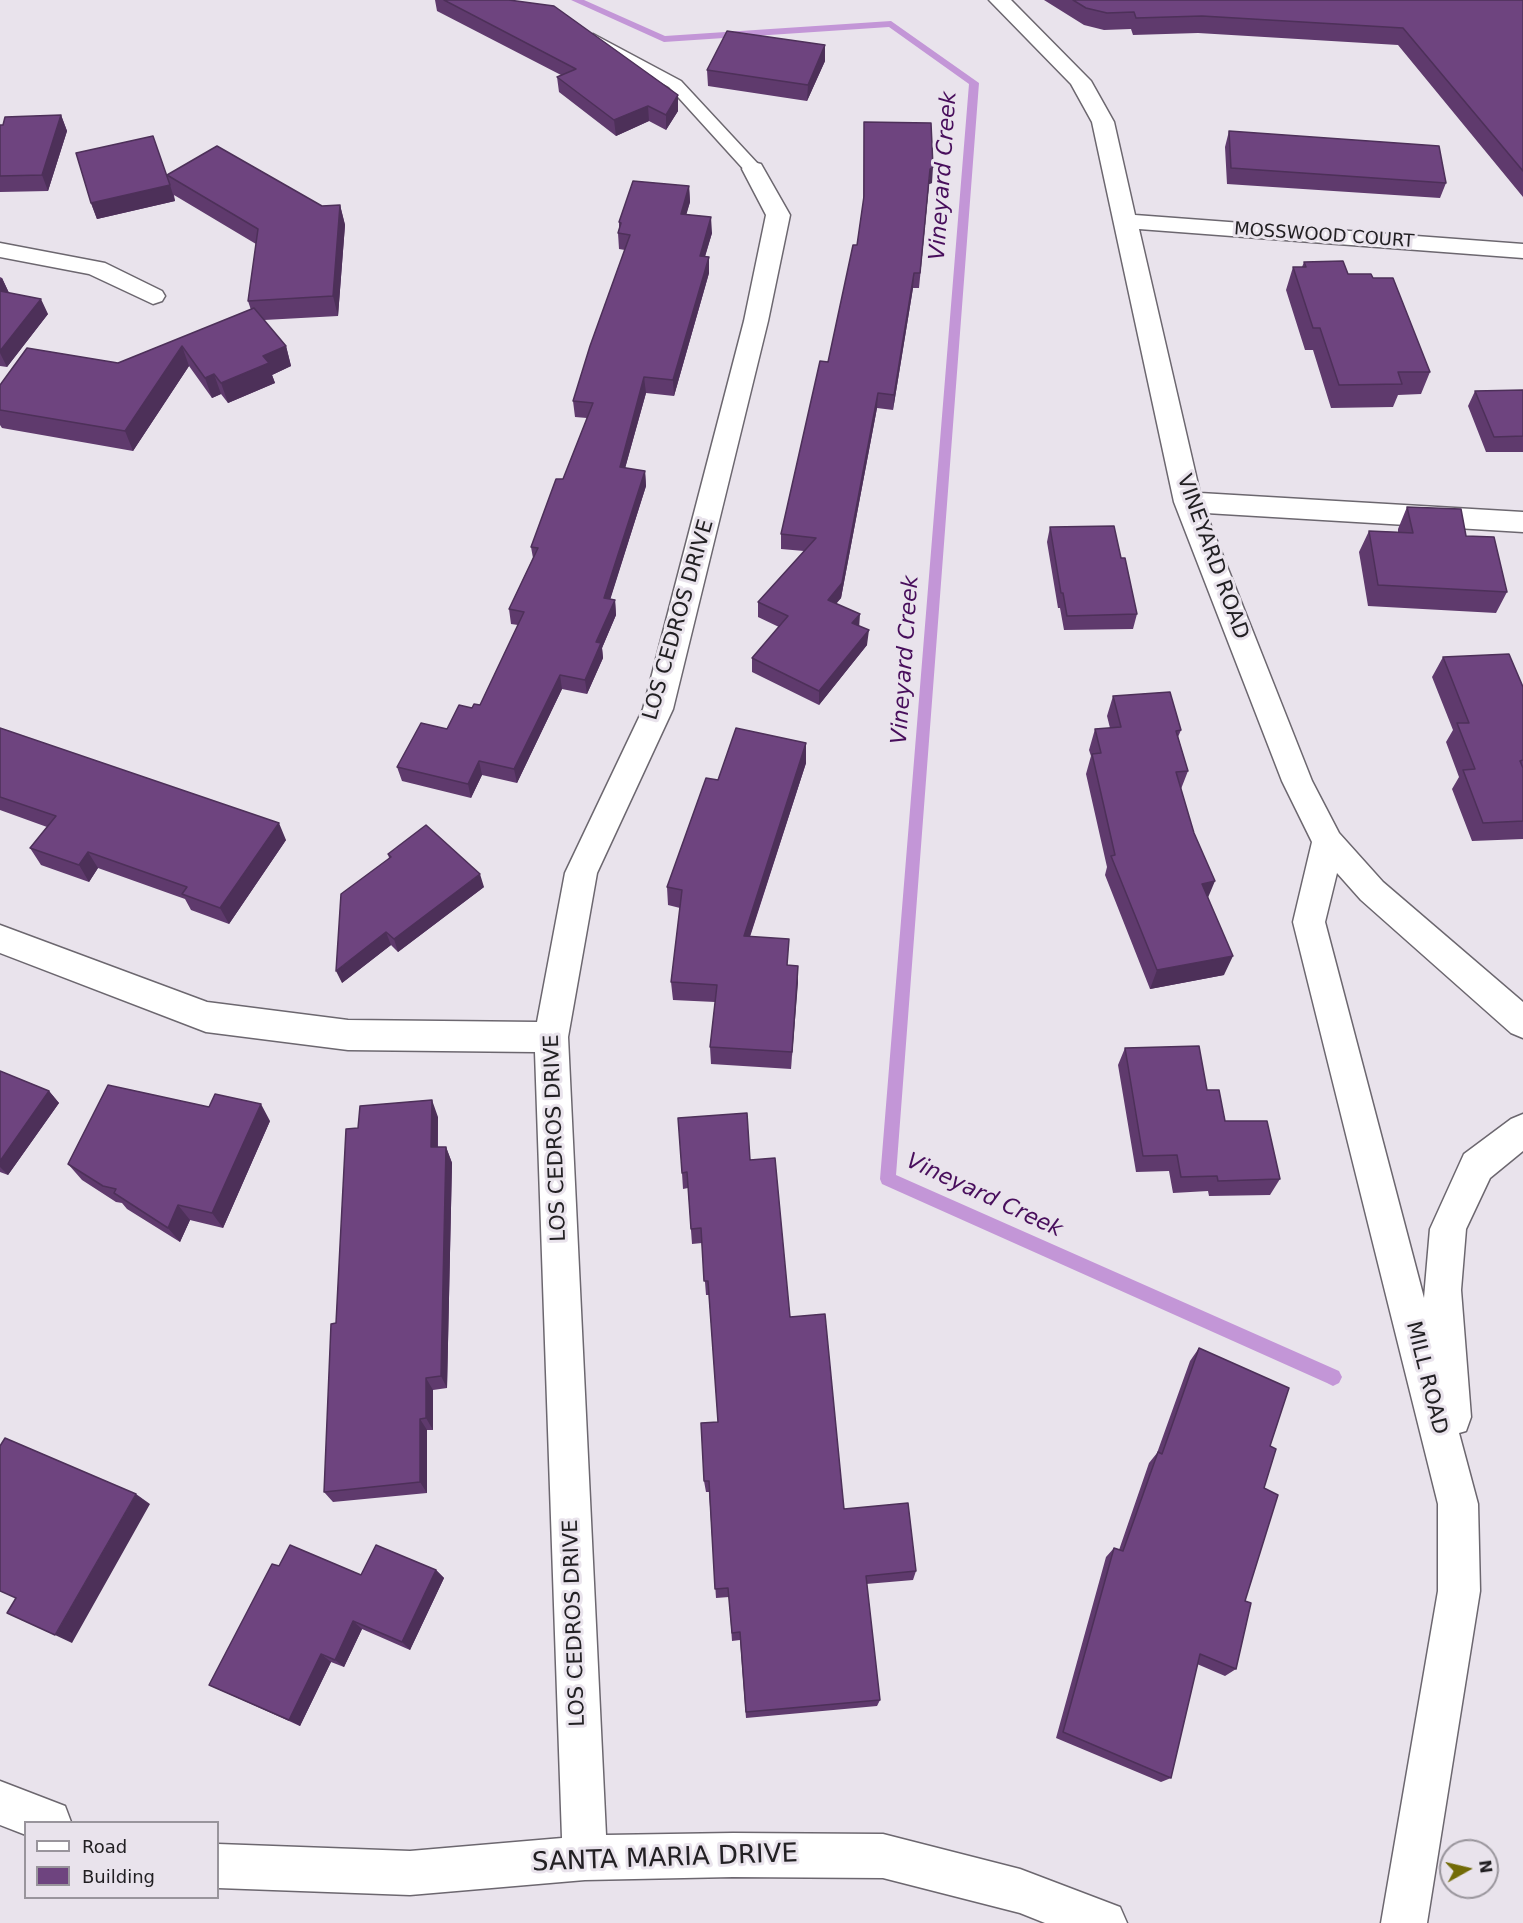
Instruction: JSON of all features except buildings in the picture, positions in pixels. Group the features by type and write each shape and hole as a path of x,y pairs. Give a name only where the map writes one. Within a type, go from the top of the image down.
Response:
{"street":[{"name":"VINEYARD ROAD","path":"999,0 1080,81 1103,122 1188,502 1297,782 1328,842 1372,891 1523,1023"},
{"name":"LOS CEDROS DRIVE","path":"585,1858 551,1037 581,873 658,709 756,321 778,216 753,169"},
{"name":"MOSSWOOD COURT","path":"1125,221 1523,251"},
{"path":"0,250 96,268 153,296"},
{"path":"1188,502 1523,522"},
{"name":"MILL ROAD","path":"1328,842 1309,922 1458,1504 1459,1591 1404,1923"},
{"path":"0,939 206,1017 348,1035 551,1037"},
{"path":"1458,1504 1442,1290 1448,1228 1478,1166 1523,1130"},
{"path":"0,1803 46,1821"},
{"name":"SANTA MARIA DRIVE","path":"219,1866 410,1873 585,1858 733,1855 883,1856 1020,1891 1104,1923"}],"lane":[{"path":"593,39 675,84 753,169"}],"waterway":[{"name":"Vineyard Creek","path":"576,0 664,39 891,24 974,83 888,1179 1333,1377"}]}
